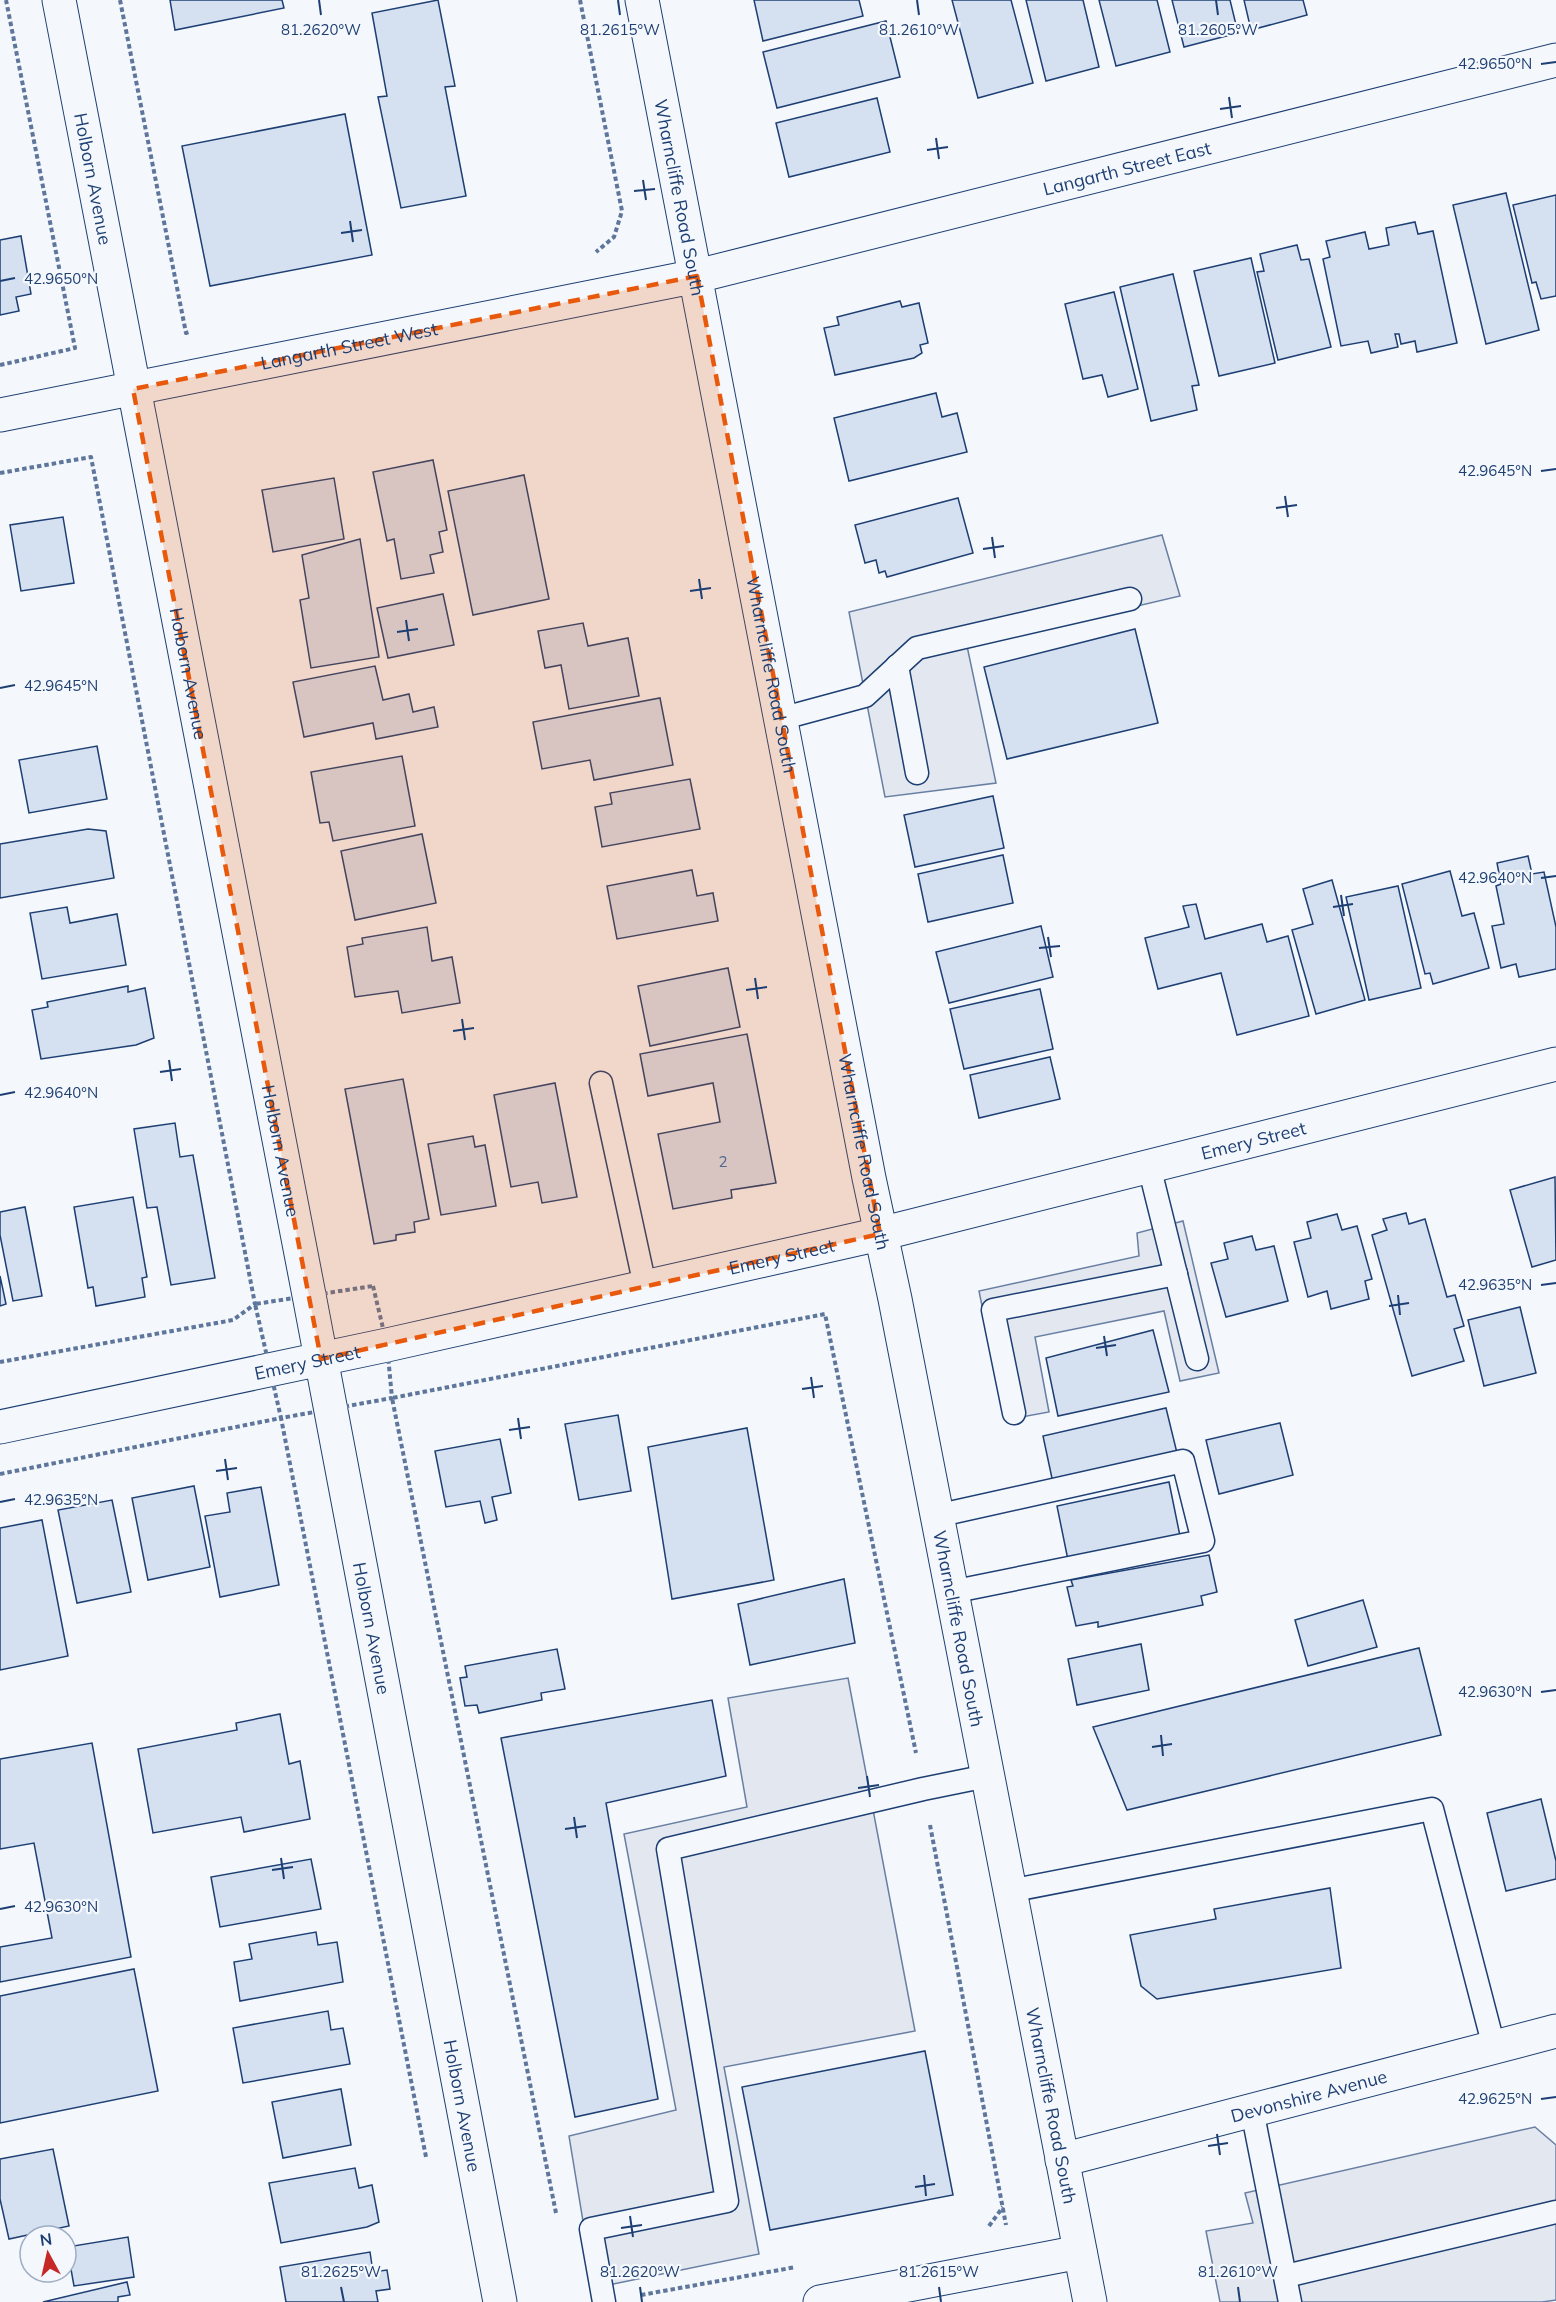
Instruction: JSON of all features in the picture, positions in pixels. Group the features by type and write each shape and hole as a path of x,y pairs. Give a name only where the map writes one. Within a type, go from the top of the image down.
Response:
{"street":[{"name":"Holborn Avenue","path":"59,0 501,2302"},
{"name":"Wharncliffe Road South","path":"642,0 880,1234 1090,2302"},
{"name":"Langarth Street East","path":"697,276 1556,60"},
{"name":"Langarth Street West","path":"0,415 697,276"},
{"name":"Emery Street","path":"0,1427 321,1359 880,1234 1556,1064"},
{"name":"Devonshire Avenue","path":"1062,2160 1556,2031"},
{"path":"820,2302 1080,2252"}],"lane":[{"path":"780,719 865,696 917,648 1130,599"},
{"path":"897,666 917,773"},
{"path":"601,1083 645,1286"},
{"path":"1149,1166 1197,1359"},
{"path":"1014,1413 993,1310 1176,1274"},
{"path":"936,1516 1183,1461 1203,1541 951,1592"},
{"path":"604,2302 591,2229 728,2201 668,1849 987,1776"},
{"path":"1009,1891 1432,1809 1494,2047"},
{"path":"1252,2110 1290,2302"},
{"path":"1286,2276 1556,2212"}],"path":[{"path":"0,365 75,348 6,0"},
{"path":"120,0 186,333 198,330"},
{"path":"580,0 622,211 614,237 593,254"},
{"path":"0,473 91,457 255,1304 233,1320 0,1362"},
{"path":"558,2220 392,1398 825,1314"},
{"path":"0,1474 282,1418 427,2162"}],"highlighted area":[{"path":"697,276 880,1234 321,1359 133,389"}],"shaded area":[{"path":"1162,535 1180,596 967,646 996,783 885,797 849,612"},
{"path":"1183,1221 1219,1373 1180,1381 1164,1311 1035,1337 1049,1412 1005,1420 979,1291 1139,1256 1137,1233"},
{"path":"848,1678 915,2031 724,2067 759,2254 594,2288 569,2136 676,2110 624,1834 747,1807 728,1698"},
{"path":"1535,2127 1556,2145 1556,2300 1542,2302 1220,2302 1206,2231 1253,2223 1245,2193"}],"building":[{"path":"170,0 282,0 284,8 175,30"},
{"path":"438,0 455,86 445,87 466,196 401,208 378,97 387,96 372,13"},
{"path":"754,0 859,0 863,16 763,41"},
{"path":"952,0 1011,0 1033,83 978,98"},
{"path":"1026,0 1083,0 1099,67 1046,81"},
{"path":"1099,0 1157,0 1170,52 1116,66"},
{"path":"1172,0 1230,0 1238,33 1184,47"},
{"path":"1244,0 1303,0 1307,15 1251,30"},
{"path":"886,21 900,77 777,108 763,52"},
{"path":"877,98 890,152 789,177 776,123"},
{"path":"345,114 372,255 210,286 182,146"},
{"path":"1506,193 1539,330 1486,344 1453,205"},
{"path":"1556,195 1556,296 1541,299 1536,282 1532,283 1513,205"},
{"path":"1415,222 1418,234 1433,231 1457,343 1417,352 1415,341 1401,344 1399,334 1395,334 1398,347 1371,353 1368,341 1341,346 1323,259 1330,257 1326,241 1365,232 1369,249 1389,245 1386,228"},
{"path":"21,236 31,294 16,297 19,311 0,315 0,240"},
{"path":"1297,245 1301,260 1309,259 1331,347 1278,360 1257,272 1264,271 1260,254"},
{"path":"1251,258 1275,363 1219,376 1194,271"},
{"path":"1173,274 1199,385 1192,386 1197,410 1151,421 1120,287"},
{"path":"1114,292 1138,389 1108,397 1102,375 1083,379 1065,304"},
{"path":"900,301 902,307 919,303 928,343 920,345 922,353 914,358 835,375 824,328 839,325 837,317"},
{"path":"936,393 942,417 957,413 967,452 849,481 834,418"},
{"path":"433,460 447,530 439,532 443,552 430,555 434,573 401,579 394,539 387,541 373,472"},
{"path":"524,475 549,599 473,615 448,491"},
{"path":"334,478 344,539 273,552 262,490"},
{"path":"958,498 973,553 887,577 885,571 879,573 876,560 865,563 855,525"},
{"path":"63,517 74,583 21,591 10,525"},
{"path":"360,539 379,657 311,668 300,600 309,598 302,555"},
{"path":"443,594 454,645 388,658 377,608"},
{"path":"583,623 588,646 628,638 639,696 569,709 561,665 545,668 538,631"},
{"path":"1135,629 1158,723 1007,759 984,667"},
{"path":"375,666 383,700 409,694 413,712 434,707 438,727 376,739 373,723 304,737 293,682"},
{"path":"660,698 673,765 594,780 590,760 542,769 533,722"},
{"path":"97,746 107,799 29,813 19,760"},
{"path":"402,756 415,826 333,841 329,822 320,823 311,772"},
{"path":"690,779 700,829 602,847 595,807 612,804 610,793"},
{"path":"993,796 1004,848 915,867 904,815"},
{"path":"88,829 106,831 114,878 0,898 0,844"},
{"path":"422,834 436,903 355,920 341,851"},
{"path":"1003,855 1013,903 928,922 918,874"},
{"path":"1528,856 1532,874 1544,872 1556,927 1556,969 1519,977 1516,964 1501,968 1492,926 1504,924 1496,886 1501,884 1497,863"},
{"path":"692,870 697,896 713,893 718,921 617,939 607,886"},
{"path":"1450,871 1462,916 1474,913 1489,968 1433,984 1430,973 1425,974 1402,884"},
{"path":"1332,880 1365,1000 1316,1014 1292,930 1313,924 1303,889"},
{"path":"1398,886 1421,988 1369,1000 1346,897"},
{"path":"1196,904 1205,939 1262,924 1267,942 1288,936 1309,1016 1237,1035 1221,973 1158,989 1145,938 1189,927 1183,906"},
{"path":"67,907 70,923 117,914 126,965 42,979 30,913"},
{"path":"1041,926 1053,977 949,1003 936,952"},
{"path":"427,927 432,961 452,957 460,1003 402,1013 398,991 355,997 347,947 363,944 362,938"},
{"path":"728,968 740,1027 650,1046 638,986"},
{"path":"128,986 128,992 145,988 154,1038 136,1045 41,1059 32,1010 48,1007 47,1002"},
{"path":"1040,989 1053,1049 964,1069 950,1009"},
{"path":"747,1034 776,1183 731,1190 732,1198 673,1209 658,1134 720,1122 713,1083 648,1096 640,1054"},
{"path":"1050,1057 1060,1099 979,1118 970,1075"},
{"path":"403,1079 429,1219 414,1222 415,1232 396,1235 396,1240 374,1244 345,1089"},
{"path":"555,1083 577,1197 542,1203 538,1182 511,1187 494,1095"},
{"path":"175,1123 180,1157 193,1155 215,1278 171,1285 157,1207 147,1208 134,1129"},
{"path":"473,1136 475,1147 485,1145 496,1206 441,1215 428,1144"},
{"path":"1555,1177 1556,1260 1532,1267 1510,1190"},
{"path":"133,1197 147,1277 142,1278 145,1297 96,1306 93,1287 88,1288 74,1207"},
{"path":"25,1207 42,1296 13,1301 0,1235 0,1212"},
{"path":"1406,1213 1409,1224 1425,1219 1447,1297 1455,1295 1464,1326 1454,1329 1464,1361 1412,1376 1372,1235 1387,1230 1383,1219"},
{"path":"1337,1214 1342,1230 1357,1226 1372,1279 1365,1281 1369,1299 1331,1309 1327,1291 1308,1297 1294,1242 1311,1238 1307,1222"},
{"path":"1252,1236 1256,1250 1274,1246 1288,1301 1226,1317 1211,1263 1228,1259 1224,1243"},
{"path":"0,1276 6,1304 0,1306"},
{"path":"1520,1307 1536,1373 1484,1386 1468,1320"},
{"path":"1153,1330 1169,1392 1058,1416 1046,1358"},
{"path":"1166,1408 1177,1453 1053,1483 1043,1436"},
{"path":"618,1415 631,1491 579,1500 565,1424"},
{"path":"1280,1423 1293,1475 1219,1494 1206,1440"},
{"path":"747,1428 774,1580 672,1599 648,1447"},
{"path":"500,1439 511,1493 492,1497 497,1520 485,1523 480,1501 446,1507 435,1451"},
{"path":"1169,1482 1180,1536 1068,1560 1057,1506"},
{"path":"194,1486 210,1567 148,1580 132,1498"},
{"path":"261,1487 279,1585 220,1597 205,1516 230,1512 227,1493"},
{"path":"112,1500 131,1592 77,1603 58,1510"},
{"path":"42,1520 68,1656 0,1670 0,1528"},
{"path":"1209,1555 1217,1592 1201,1596 1203,1605 1098,1627 1098,1622 1076,1626 1067,1587 1073,1586 1071,1580"},
{"path":"844,1579 855,1643 750,1665 738,1604"},
{"path":"1363,1600 1377,1647 1308,1666 1295,1620"},
{"path":"1141,1644 1149,1690 1077,1705 1068,1659"},
{"path":"1419,1648 1441,1735 1127,1810 1093,1727"},
{"path":"557,1649 565,1689 541,1693 542,1700 479,1713 477,1705 465,1706 460,1678 467,1677 465,1666"},
{"path":"712,1700 726,1776 606,1803 658,2099 575,2117 501,1738"},
{"path":"280,1714 289,1764 300,1761 310,1819 244,1832 241,1817 153,1833 138,1749 237,1730 236,1723"},
{"path":"92,1743 131,1957 0,1982 0,1947 52,1938 34,1843 0,1849 0,1759"},
{"path":"1541,1799 1556,1861 1556,1879 1506,1891 1487,1813"},
{"path":"311,1859 321,1909 220,1927 211,1877"},
{"path":"1330,1888 1341,1968 1157,1999 1141,1986 1130,1935 1216,1919 1214,1909"},
{"path":"316,1932 318,1945 337,1942 343,1982 240,2001 234,1962 252,1959 249,1944"},
{"path":"134,1969 158,2091 0,2123 0,1996"},
{"path":"328,2011 331,2030 343,2028 350,2064 243,2083 233,2028"},
{"path":"925,2051 953,2195 770,2230 742,2087"},
{"path":"341,2089 351,2145 283,2158 272,2102"},
{"path":"53,2149 69,2224 18,2224 18,2237 9,2239 0,2199 0,2159"},
{"path":"355,2168 359,2188 372,2185 379,2222 367,2227 281,2243 269,2183"},
{"path":"128,2237 134,2277 74,2286 74,2284 78,2284 78,2245"},
{"path":"370,2252 373,2272 387,2270 390,2289 376,2291 378,2302 286,2302 280,2267"},
{"path":"127,2282 130,2295 118,2297 118,2302 43,2302"}]}
